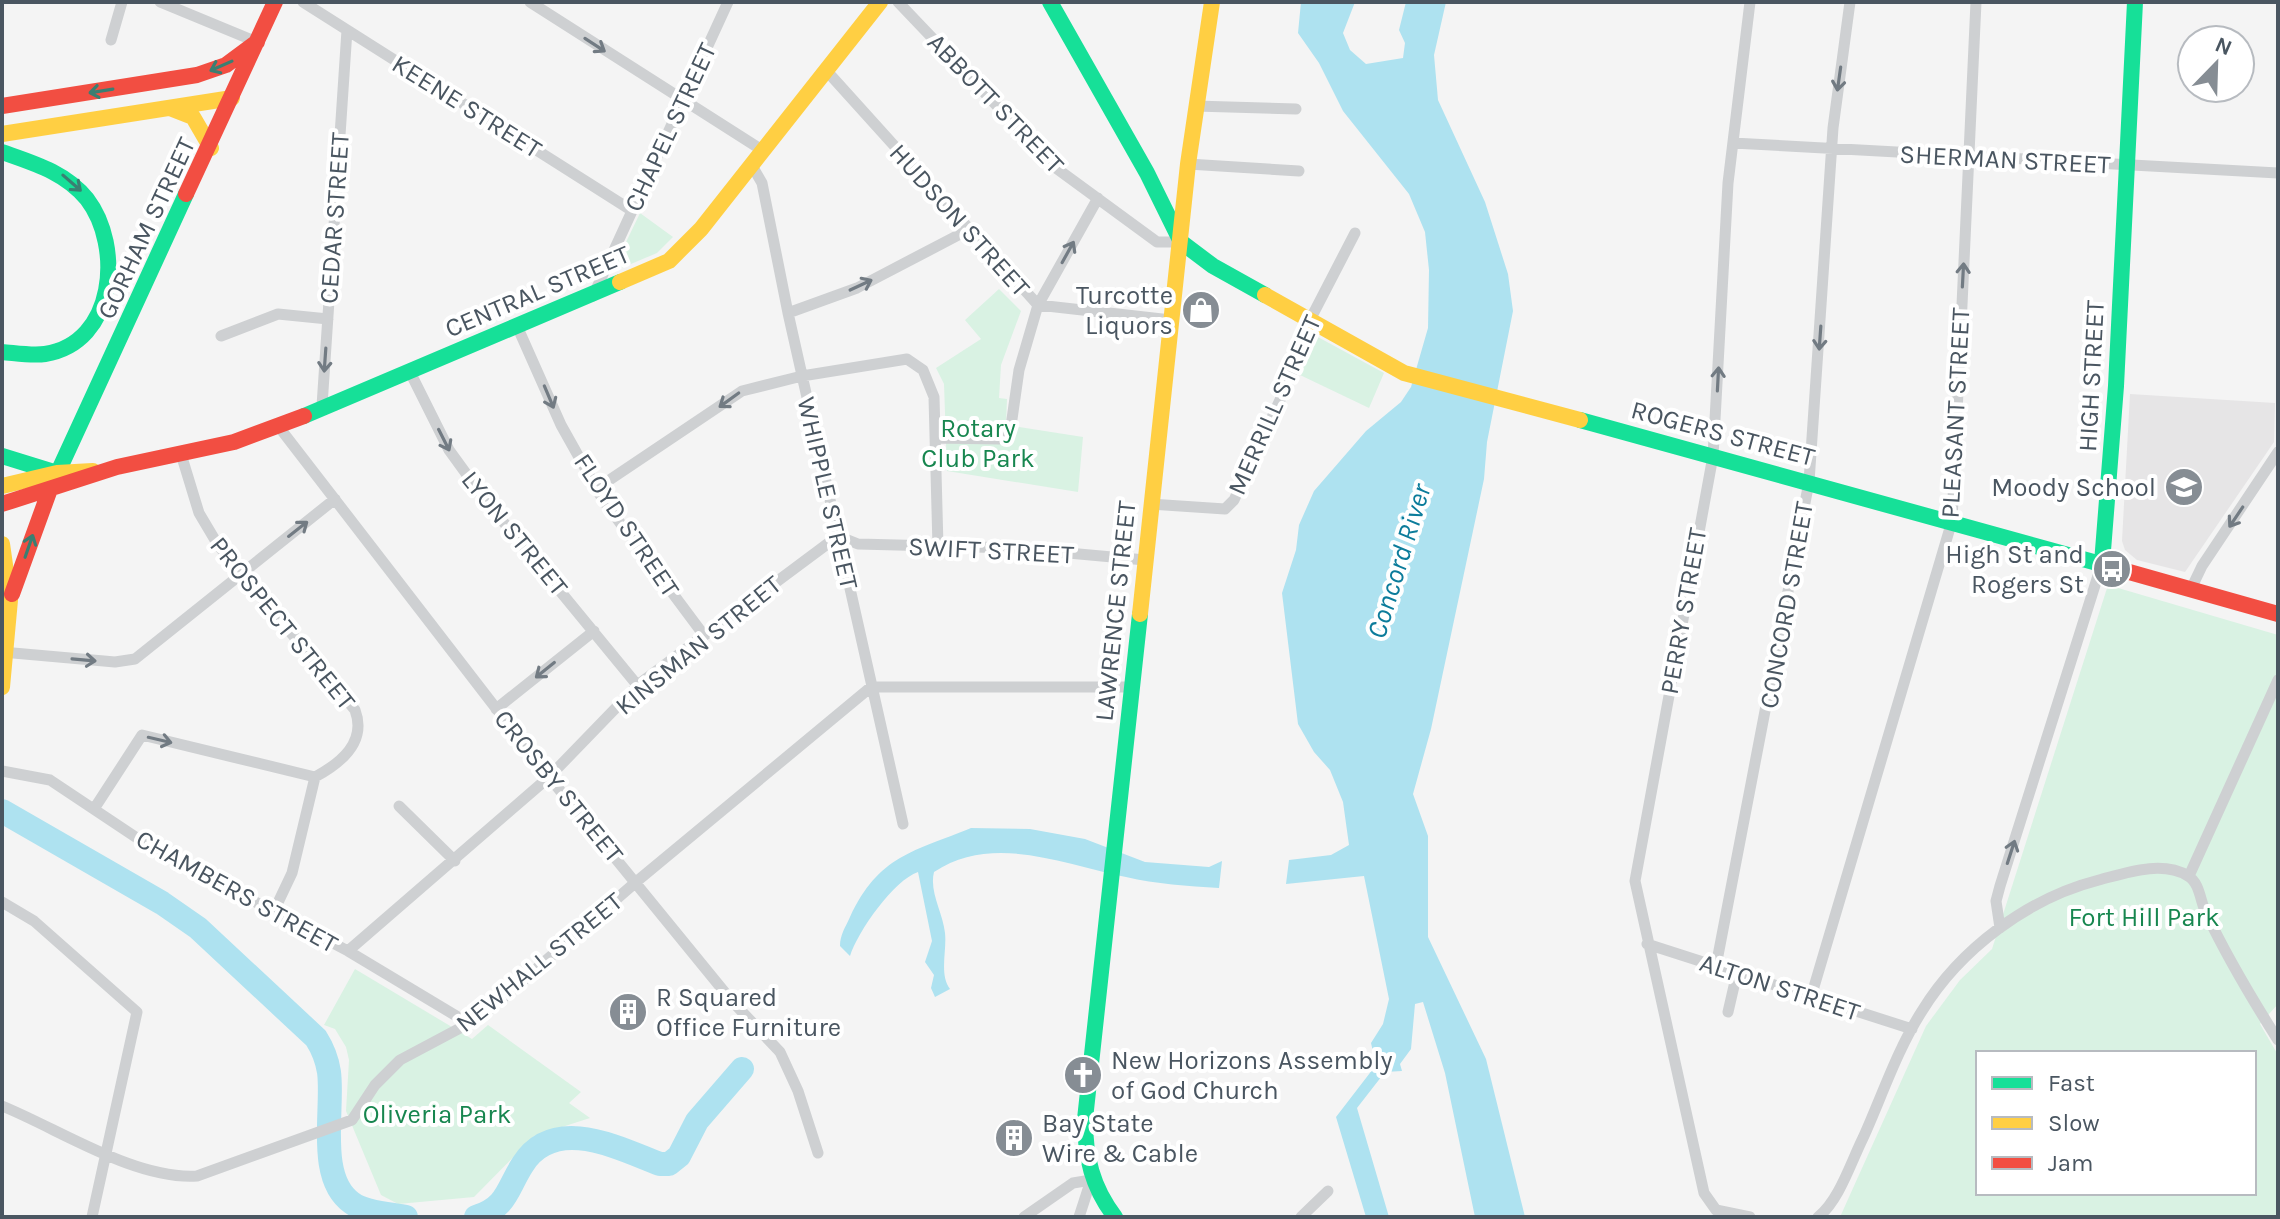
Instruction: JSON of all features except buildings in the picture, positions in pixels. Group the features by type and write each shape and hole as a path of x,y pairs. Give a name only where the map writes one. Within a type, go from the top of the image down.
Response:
{"main road":[{"name":"GORHAM STREET","path":"10,600 57,473 211,148 275,2"},
{"name":"CENTRAL STREET","path":"49,492 107,471 279,427 322,406 592,296 669,261 701,229 880,2"},
{"path":"1050,2 1147,173 1181,242"},
{"name":"LAWRENCE STREET","path":"1115,1217 1091,1180 1084,1155 1085,1119 1188,164 1212,2"},
{"name":"HIGH STREET","path":"2102,563 2135,2"},
{"path":"2,106 178,80 226,65 257,42"},
{"path":"2,134 232,98"},
{"path":"165,107 193,117 211,148"},
{"path":"2,152 38,162 76,184 100,215 110,254 107,292 102,308 81,336 50,354 34,356 2,352"},
{"name":"ROGERS STREET","path":"1181,242 1213,266 1413,377 1952,521 2278,614"},
{"path":"2,456 57,473"},
{"name":"CENTRAL STREET","path":"57,473 107,471"},
{"path":"2,486 57,473"},
{"path":"2,504 49,492"},
{"path":"2,544 10,600 2,687"}],"street":[{"path":"111,40 122,2"},
{"path":"160,2 257,42"},
{"name":"KEENE STREET","path":"303,2 631,210"},
{"path":"530,2 762,150"},
{"name":"CHAPEL STREET","path":"592,296 728,2"},
{"name":"ABBOTT STREET","path":"898,2 1042,156 1157,242 1181,242"},
{"name":"PERRY STREET","path":"1750,2 1733,143 1713,456 1635,881 1704,1193 1716,1210 1750,1217"},
{"name":"CONCORD STREET","path":"1716,966 1809,482 1832,148 1850,2"},
{"name":"PLEASANT STREET","path":"1811,997 1952,521 1976,2"},
{"name":"CEDAR STREET","path":"322,406 347,30"},
{"name":"HUDSON STREET","path":"825,69 1038,305 1171,320"},
{"path":"1195,106 1296,109"},
{"name":"SHERMAN STREET","path":"1733,143 2278,173"},
{"name":"WHIPPLE STREET","path":"751,164 762,183 788,313 903,824"},
{"path":"1188,164 1299,171"},
{"path":"935,438 1000,439 1010,433 1019,370 1038,305 1098,198"},
{"path":"788,313 857,288 968,230"},
{"name":"MERRILL STREET","path":"1150,504 1225,509 1234,500 1291,376 1310,320 1355,233"},
{"path":"221,336 278,314 328,319"},
{"name":"FLOYD STREET","path":"517,326 561,425 596,489 703,634"},
{"path":"596,489 742,391 802,376 900,358 913,361 923,370 934,397 938,547"},
{"name":"LYON STREET","path":"409,370 449,450 486,501 638,686"},
{"name":"CROSBY STREET","path":"279,427 549,777 731,1000 780,1052 798,1091 818,1153"},
{"path":"2191,589 2202,566 2278,452"},
{"name":"PROSPECT STREET","path":"181,454 207,530 348,699 359,720 360,730 348,751 315,777"},
{"path":"4,652 126,662 145,652 335,499"},
{"name":"SWIFT STREET","path":"838,536 858,544 1014,548 1145,560"},
{"name":"KINSMAN STREET","path":"348,951 549,777 638,686 703,634 838,536"},
{"name":"HIGH STREET","path":"2000,928 1996,901 2000,886 2102,563"},
{"path":"496,709 594,631"},
{"path":"2189,876 2278,680"},
{"path":"871,687 1132,687"},
{"name":"NEWHALL STREET","path":"2,1106 106,1154 168,1175 197,1176 346,1124 394,1065 481,1017 636,882 871,687"},
{"path":"94,809 142,735 315,777 292,873 274,911"},
{"name":"CHAMBERS STREET","path":"2,771 50,780 146,844 348,951 468,1023"},
{"path":"399,806 455,861"},
{"path":"1818,1217 1843,1178 1912,1029 1948,975 2000,928 2047,901 2091,882 2151,868 2172,869 2189,876 2196,883 2202,906 2225,953 2276,1031"},
{"path":"2,902 34,921 137,1012 92,1217"},
{"name":"ALTON STREET","path":"1647,944 1912,1029"},
{"path":"1728,1012 1737,973"},
{"path":"1024,1217 1073,1183 1091,1180 1079,1217"},
{"path":"1301,1217 1328,1191"}],"shaded area":[{"name":"Moody School","path":"2130,394 2275,403 2274,442 2185,572 2137,560 2125,550 2122,541"}],"green space":[{"path":"640,213 673,237 657,253 619,269 616,263"},
{"name":"Rotary Club Park","path":"999,289 1021,311 1001,365 999,398 1007,399 1006,425 1083,437 1078,492 947,471 944,384 936,368 981,339 965,320"},
{"path":"1316,336 1384,373 1369,408 1300,375"},
{"name":"Fort Hill Park","path":"2108,585 2278,635 2278,1004 2260,1024 2278,1055 2278,1217 1840,1217 1926,1026 1960,980 1992,949"},
{"name":"Oliveria Park","path":"355,969 472,1039 488,1025 581,1092 569,1103 590,1118 534,1136 474,1197 398,1204 381,1195 346,1111 349,1060 346,1047 335,1029 324,1025"}],"water":[{"name":"Concord River","path":"1301,2 1355,2 1343,33 1350,50 1366,64 1403,58 1405,43 1399,30 1406,2 1446,2 1434,55 1438,100 1485,202 1508,274 1513,311 1487,442 1484,479 1431,729 1413,794 1428,836 1428,937 1486,1059 1525,1217 1475,1217 1445,1073 1423,1002 1415,1004 1411,1049 1400,1064 1402,1071 1385,1072 1357,1108 1389,1217 1366,1217 1336,1117 1376,1065 1371,1043 1383,1024 1389,999 1364,876 1286,884 1289,860 1331,855 1349,845 1343,802 1330,770 1314,752 1298,724 1282,593 1296,550 1299,525 1314,491 1366,431 1401,402 1411,387 1428,328 1429,270 1425,232 1409,194 1343,111 1319,63 1298,33"},
{"path":"971,828 1030,829 1085,839 1145,862 1209,867 1222,861 1219,888 1149,881 1028,855 980,854 957,860 934,872 933,887 945,933 945,976 950,989 935,997 931,988 934,975 925,962 932,941 918,872 898,885 878,908 850,956 840,946 843,932 861,896 886,868 915,850"}],"waterway":[{"path":"2,811 162,903 198,928 316,1038 329,1072 330,1160 341,1192 364,1209 406,1217"},
{"path":"476,1217 495,1208 506,1196 523,1164 536,1149 552,1141 570,1138 588,1140 608,1144 660,1164 669,1164 679,1156 697,1121 742,1069"}],"traffic: fast":[{"path":"1050,2 1147,173 1181,242 1213,266 1265,295"},
{"path":"2102,563 2116,386 2135,2"},
{"path":"2,152 48,170 69,182 87,199 106,242 108,266 106,290 99,313 87,332 69,346 45,354 2,352"},
{"path":"53,483 186,194"},
{"path":"304,416 620,282"},
{"path":"1580,420 2108,566"},
{"path":"2,456 57,473"},
{"path":"1115,1217 1091,1171 1085,1119 1140,614"}],"traffic: slow":[{"path":"620,282 669,261 701,229 880,2"},
{"path":"1140,614 1188,164 1212,2"},
{"path":"2,134 232,98"},
{"path":"170,108 193,117 211,148"},
{"path":"1265,295 1404,373 1580,420"},
{"path":"2,486 57,473 93,471"},
{"path":"2,544 10,600 2,687"}],"traffic: jam":[{"path":"186,194 275,2"},
{"path":"2,106 197,75 226,65 257,42"},
{"path":"2,504 117,467 234,442 304,416"},
{"path":"12,594 49,492"},
{"path":"2108,566 2278,614"}],"place":[{"name":"Turcotte Liquors","path":"1201,310"},
{"name":"Moody School","path":"2184,487"},
{"name":"High St and Rogers St","path":"2112,569"},
{"name":"R Squared Office Furniture","path":"628,1012"},
{"name":"New Horizons Assembly of God Church","path":"1083,1075"},
{"name":"Bay State Wire & Cable","path":"1014,1138"}]}
